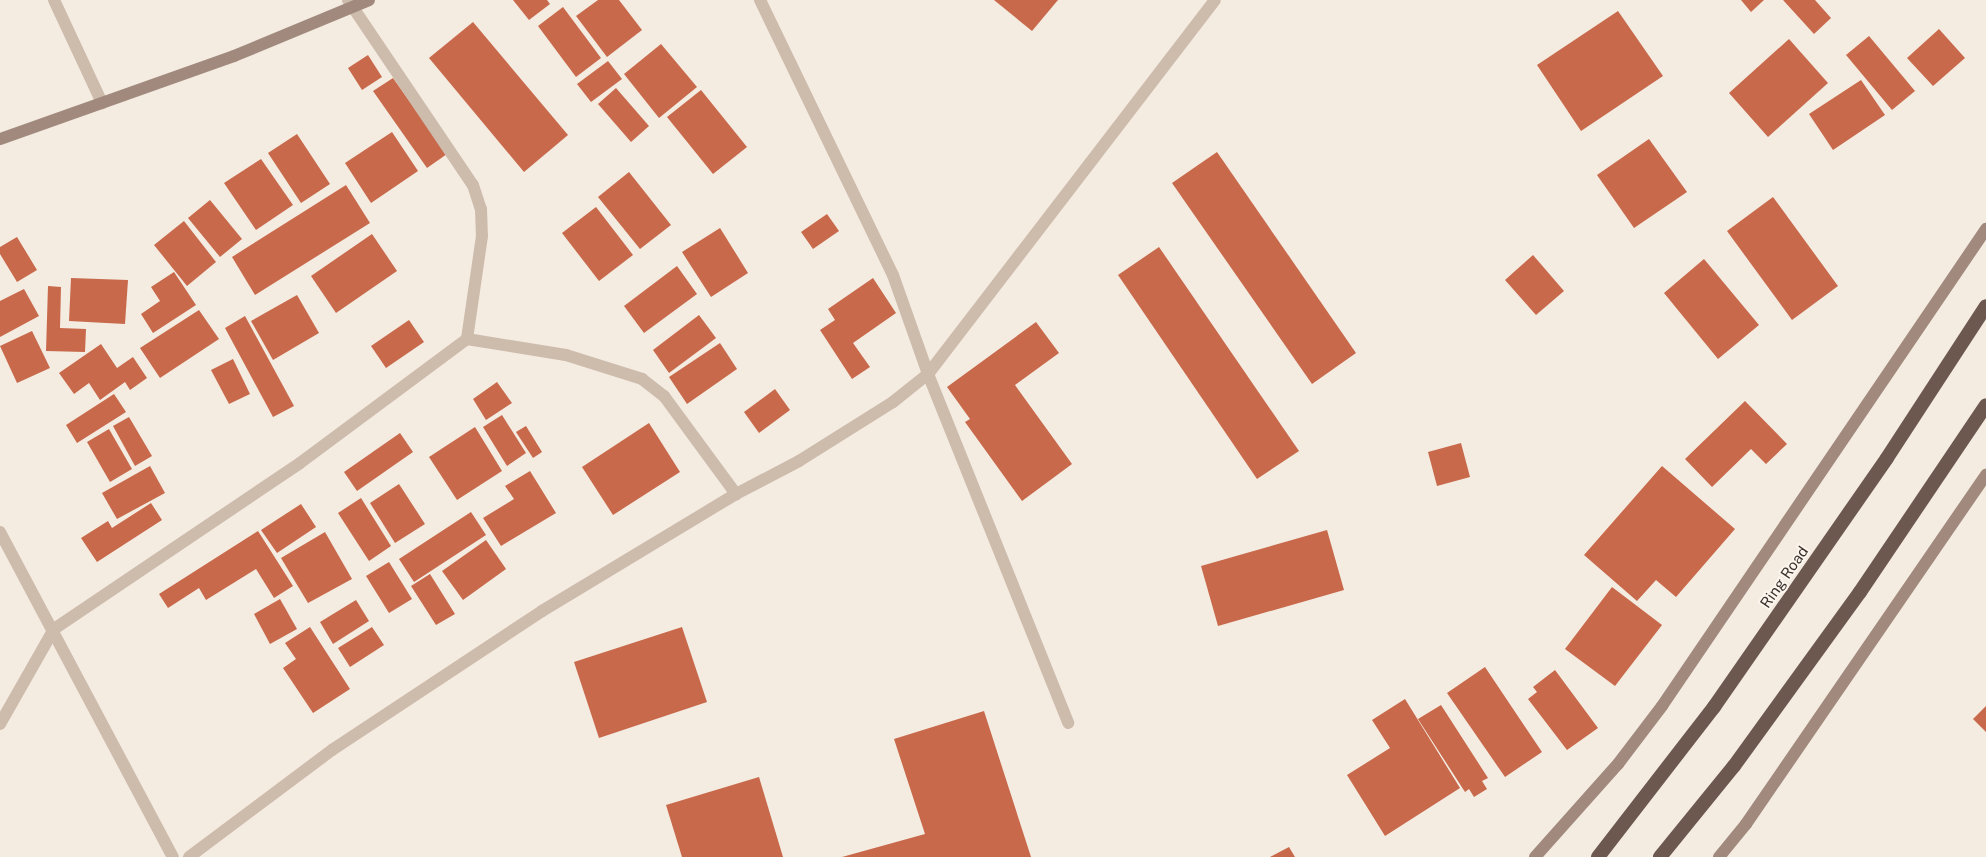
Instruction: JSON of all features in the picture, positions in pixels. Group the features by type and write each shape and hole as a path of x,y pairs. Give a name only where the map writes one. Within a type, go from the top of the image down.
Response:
{"highway":[{"name":"Ring Road","path":"1598,857 1714,707 1886,458 1986,306"},
{"path":"1660,857 1734,766 1860,592 1986,404"}],"main road":[{"path":"0,139 242,53 350,4 369,0"},
{"path":"1535,857 1618,764 1662,706 1986,229"},
{"path":"1719,857 1746,824 1986,475"}],"street":[{"path":"54,0 102,103"},
{"path":"760,0 892,275 928,374 956,436 1068,723"},
{"path":"189,857 348,740 542,611 736,494 799,460 893,402 928,374 1215,0"},
{"path":"0,724 54,629 300,463 467,339 482,236 481,209 473,186 350,4"},
{"path":"467,339 566,355 642,379 664,396 736,494"},
{"path":"0,532 54,629 173,857"}],"building":[{"path":"513,0 547,0 550,4 529,20"},
{"path":"598,0 619,0 642,30 607,57 576,16"},
{"path":"994,0 1058,0 1032,31"},
{"path":"1741,0 1764,0 1751,12"},
{"path":"1783,0 1815,0 1831,18 1814,34"},
{"path":"563,7 601,58 576,77 538,26"},
{"path":"1618,11 1663,76 1581,131 1537,65"},
{"path":"473,22 568,135 524,172 429,58"},
{"path":"1939,29 1965,58 1933,86 1907,58"},
{"path":"1869,36 1915,91 1892,110 1846,55"},
{"path":"1789,39 1828,83 1768,137 1729,93"},
{"path":"661,44 697,87 659,118 624,74"},
{"path":"368,55 382,77 362,90 348,68"},
{"path":"608,61 622,79 591,102 577,84"},
{"path":"393,78 447,154 427,168 373,91"},
{"path":"1861,80 1885,115 1833,150 1809,114"},
{"path":"616,88 649,126 631,142 598,104"},
{"path":"701,90 747,147 713,174 667,117"},
{"path":"392,132 418,171 371,203 345,163"},
{"path":"297,134 330,184 301,203 268,153"},
{"path":"1649,139 1687,192 1634,228 1597,175"},
{"path":"1217,152 1356,353 1312,384 1172,183"},
{"path":"261,159 293,205 256,230 224,183"},
{"path":"629,172 671,225 640,249 598,197"},
{"path":"346,185 370,223 255,295 232,257"},
{"path":"1773,197 1838,286 1792,320 1727,231"},
{"path":"210,200 242,239 220,257 188,218"},
{"path":"596,207 633,255 599,281 562,233"},
{"path":"827,214 839,231 813,249 801,232"},
{"path":"184,221 216,262 187,286 154,245"},
{"path":"720,228 748,273 711,297 682,252"},
{"path":"372,234 397,271 336,313 311,276"},
{"path":"17,237 37,270 17,282 0,254 0,247"},
{"path":"1159,247 1299,451 1257,479 1118,275"},
{"path":"1533,255 1564,291 1536,315 1505,280"},
{"path":"1704,259 1759,325 1718,359 1664,293"},
{"path":"677,266 697,294 644,333 624,306"},
{"path":"174,272 196,305 153,333 141,314 160,301 151,287"},
{"path":"71,278 128,280 125,324 69,321"},
{"path":"873,278 896,313 853,343 870,367 852,379 820,330 835,320 828,309"},
{"path":"48,286 61,287 60,328 86,329 85,352 46,351"},
{"path":"24,289 39,316 0,337 0,301"},
{"path":"297,295 319,333 273,360 251,321"},
{"path":"199,310 219,339 160,378 140,348"},
{"path":"699,315 716,338 669,373 653,350"},
{"path":"245,316 294,406 273,417 225,328"},
{"path":"409,320 424,342 386,368 371,346"},
{"path":"1036,322 1059,353 1015,385 1072,464 1022,501 965,422 970,419 947,387"},
{"path":"32,331 50,368 17,383 0,346"},
{"path":"720,343 737,369 687,404 669,377"},
{"path":"101,344 117,368 133,357 147,378 130,390 125,382 100,400 89,383 74,394 59,373"},
{"path":"233,359 250,394 229,404 211,370"},
{"path":"497,382 512,403 486,420 473,399"},
{"path":"775,389 790,410 759,433 744,412"},
{"path":"114,394 126,412 77,443 66,425"},
{"path":"1745,401 1787,444 1766,464 1751,449 1712,487 1685,459"},
{"path":"502,415 526,453 507,466 483,427"},
{"path":"129,417 152,456 135,466 113,426"},
{"path":"649,423 680,472 613,515 582,467"},
{"path":"526,426 542,452 533,458 516,432"},
{"path":"475,427 502,471 457,500 429,457"},
{"path":"109,429 132,469 110,482 87,442"},
{"path":"400,433 413,452 357,491 344,472"},
{"path":"1461,443 1470,477 1437,486 1428,452"},
{"path":"150,466 165,493 117,519 102,493"},
{"path":"1662,466 1735,529 1676,597 1656,580 1637,601 1584,555"},
{"path":"530,471 556,513 501,546 483,518 514,499 505,486"},
{"path":"399,484 425,524 395,543 370,503"},
{"path":"361,498 391,546 369,561 338,513"},
{"path":"151,503 162,520 97,562 81,538 108,521 112,528"},
{"path":"301,504 316,527 277,553 261,530"},
{"path":"471,512 486,535 414,582 399,559"},
{"path":"1327,530 1344,590 1218,626 1201,566"},
{"path":"258,531 293,586 274,598 256,569 206,600 199,588 168,608 159,594"},
{"path":"325,532 352,579 308,603 281,558"},
{"path":"486,540 506,569 463,600 442,571"},
{"path":"389,562 412,599 389,613 366,576"},
{"path":"430,574 455,614 436,625 411,586"},
{"path":"1612,587 1662,625 1615,686 1565,649"},
{"path":"280,599 297,629 270,644 254,614"},
{"path":"356,600 369,621 333,644 320,622"},
{"path":"310,627 350,689 313,713 283,668 296,659 285,643"},
{"path":"372,627 384,645 350,667 338,648"},
{"path":"682,627 707,702 599,738 574,662"},
{"path":"1485,667 1542,752 1505,777 1447,693"},
{"path":"1555,670 1598,728 1567,750 1528,699 1537,692 1533,687"},
{"path":"1405,699 1460,788 1385,836 1347,775 1390,748 1372,720"},
{"path":"1441,705 1488,778 1482,781 1487,789 1474,797 1469,789 1465,792 1418,719"},
{"path":"1986,706 1986,732 1973,719"},
{"path":"984,711 1031,857 842,857 925,834 894,739"},
{"path":"759,777 783,857 682,857 666,805"},
{"path":"1289,847 1295,857 1270,857"}]}
